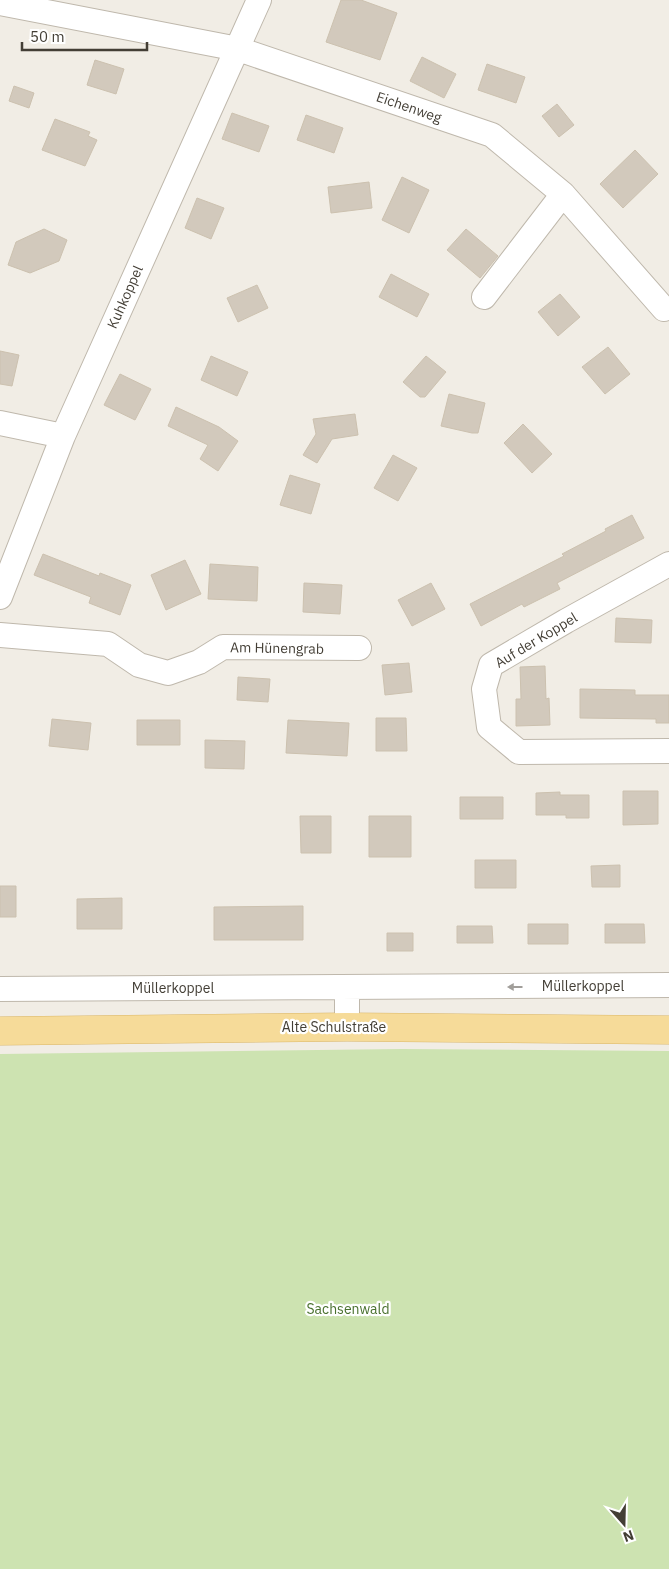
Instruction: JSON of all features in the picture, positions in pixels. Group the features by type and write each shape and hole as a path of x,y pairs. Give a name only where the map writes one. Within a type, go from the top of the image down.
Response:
{"main road":[{"name":"Alte Schulstraße","path":"0,1032 347,1027 669,1030"}],"street":[{"name":"Kuhkoppel","path":"0,597 62,436 259,0"},
{"name":"Eichenweg","path":"0,3 238,49 492,135 563,194 664,309"},
{"path":"484,297 563,194"},
{"path":"0,423 62,436"},
{"name":"Auf der Koppel","path":"669,564 566,621 492,665 484,689 489,727 519,752 669,751"},
{"name":"Am Hünengrab","path":"0,635 108,644 138,665 168,673 199,662 224,647 359,648"},
{"name":"Müllerkoppel","path":"0,989 669,985"},
{"path":"347,988 347,1027"}],"green space":[{"name":"Sachsenwald","path":"402,1049 669,1051 669,1569 0,1569 0,1054"}],"building":[{"path":"341,0 361,0 397,13 380,60 326,42"},
{"path":"422,57 456,74 444,98 410,81"},
{"path":"95,60 124,69 116,94 87,85"},
{"path":"487,64 525,77 516,103 478,90"},
{"path":"14,86 34,93 29,108 9,101"},
{"path":"557,104 574,125 559,137 542,116"},
{"path":"232,113 269,126 259,152 222,139"},
{"path":"306,115 343,128 334,153 297,140"},
{"path":"55,119 90,132 88,136 97,140 85,166 42,150"},
{"path":"635,150 658,174 623,208 600,184"},
{"path":"402,177 429,190 409,233 382,220"},
{"path":"369,182 372,208 331,213 328,187"},
{"path":"197,198 224,208 211,239 185,228"},
{"path":"44,229 67,240 59,261 30,273 8,265 16,242"},
{"path":"466,229 498,256 480,278 447,250"},
{"path":"391,274 429,294 417,317 379,297"},
{"path":"257,285 268,308 238,322 227,298"},
{"path":"560,294 580,317 558,336 538,312"},
{"path":"608,347 630,374 605,394 582,367"},
{"path":"0,351 19,355 12,386 0,384"},
{"path":"211,356 248,372 237,396 201,380"},
{"path":"426,356 446,372 425,397 420,397 403,382"},
{"path":"120,374 151,389 135,420 104,405"},
{"path":"449,394 485,403 478,433 441,426"},
{"path":"176,407 219,427 238,441 218,471 200,459 208,445 168,426"},
{"path":"355,414 358,435 332,439 317,463 303,455 316,434 313,419"},
{"path":"523,424 552,454 532,473 504,443"},
{"path":"393,455 417,468 398,501 374,488"},
{"path":"290,475 320,484 311,514 280,505"},
{"path":"632,515 644,538 557,583 560,589 524,607 522,604 481,626 470,604 564,556 562,554"},
{"path":"43,554 99,576 100,573 131,585 120,615 89,603 91,597 34,575"},
{"path":"185,560 201,594 166,610 151,575"},
{"path":"210,564 258,567 257,601 208,599"},
{"path":"304,583 342,585 340,614 303,612"},
{"path":"431,583 445,609 412,626 398,600"},
{"path":"616,618 652,620 651,643 615,642"},
{"path":"409,663 412,692 385,695 382,665"},
{"path":"545,666 546,699 549,698 550,725 516,726 516,699 521,699 520,667"},
{"path":"238,677 270,679 268,702 237,700"},
{"path":"580,689 635,690 635,695 669,695 669,723 656,723 656,719 580,718"},
{"path":"376,718 406,718 407,751 376,751"},
{"path":"52,719 91,723 88,750 49,746"},
{"path":"137,720 180,720 180,745 137,745"},
{"path":"288,720 349,723 347,756 286,753"},
{"path":"205,740 245,741 244,769 205,768"},
{"path":"623,791 658,791 658,824 623,825"},
{"path":"560,792 560,795 589,795 589,818 566,818 566,815 536,815 536,793"},
{"path":"460,797 503,797 503,819 460,819"},
{"path":"300,816 331,816 331,853 301,853"},
{"path":"369,816 411,816 411,857 369,857"},
{"path":"475,860 516,860 516,888 475,888"},
{"path":"620,865 620,887 592,887 591,866"},
{"path":"0,886 16,886 16,917 0,917"},
{"path":"122,898 122,929 77,929 77,899"},
{"path":"303,906 303,940 214,940 214,907"},
{"path":"528,924 568,924 568,944 528,944"},
{"path":"605,924 644,924 645,943 605,943"},
{"path":"457,926 492,926 493,943 457,943"},
{"path":"387,933 413,933 413,951 387,951"}]}
